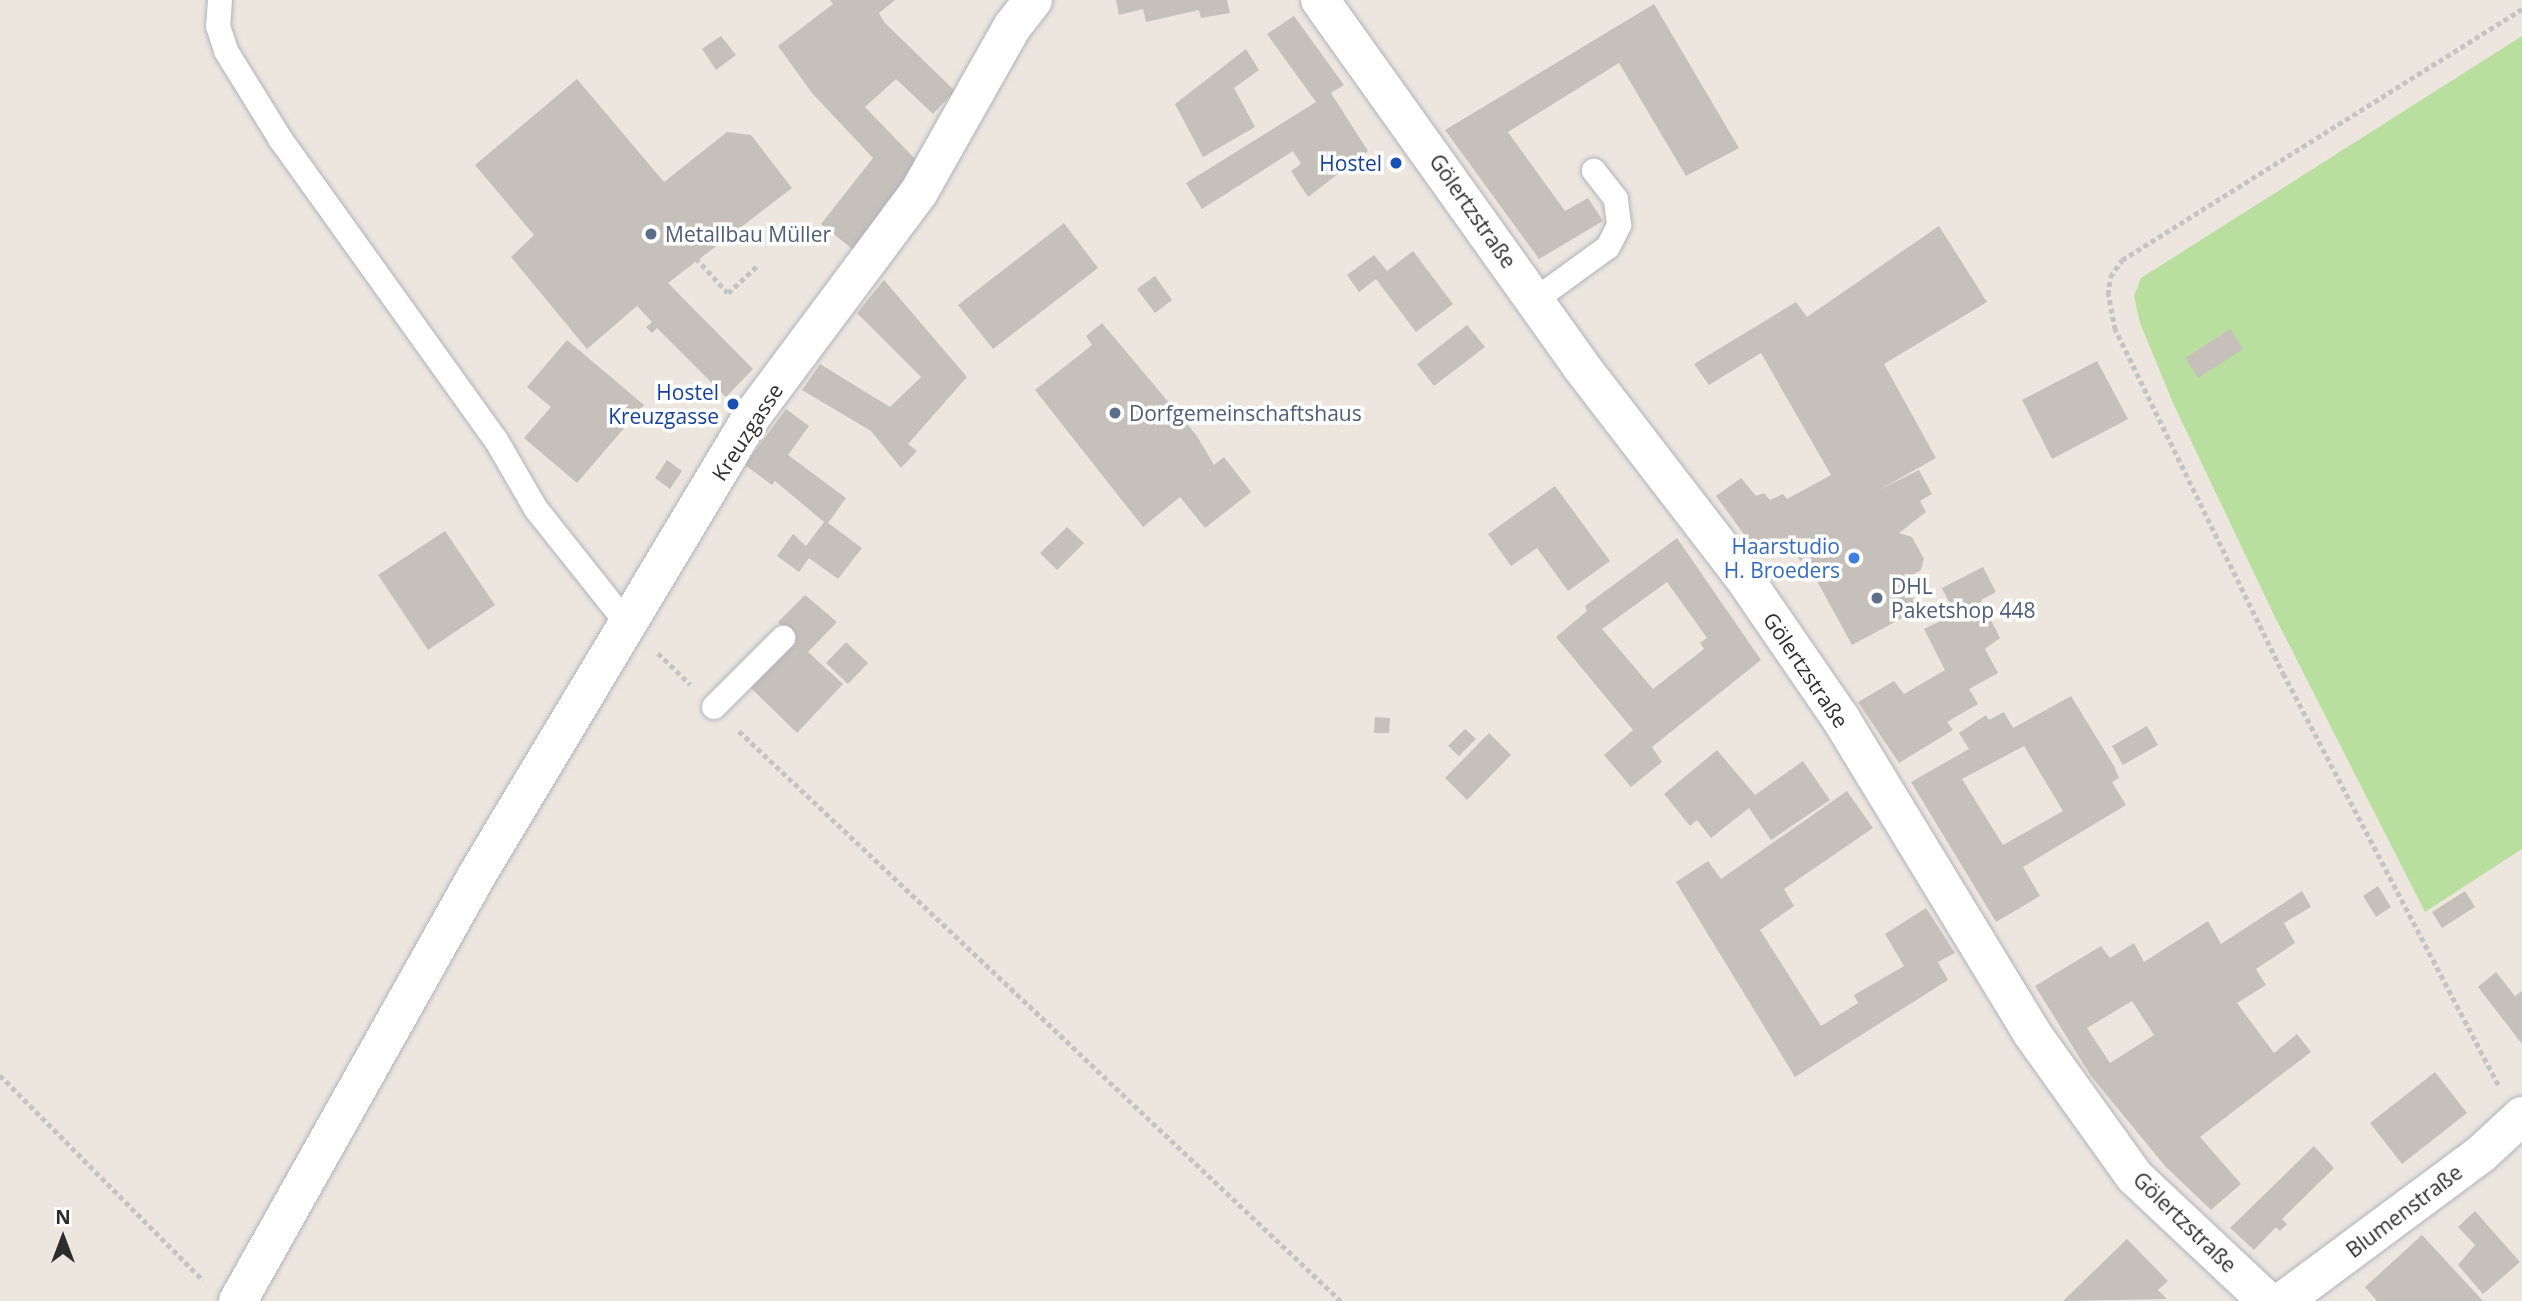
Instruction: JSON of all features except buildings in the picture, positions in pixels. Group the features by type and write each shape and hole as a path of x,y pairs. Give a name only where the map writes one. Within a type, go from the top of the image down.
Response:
{"street":[{"name":"Kreuzgasse","path":"226,1296 629,626 752,415 914,201 1012,27 1033,0"},
{"name":"Gölertzstraße","path":"1320,0 1535,300 1742,575 1841,719 2031,1032 2135,1177 2267,1301"},
{"name":"Blumenstraße","path":"2283,1301 2481,1154 2519,1118"}],"lane":[{"path":"220,0 218,26 226,51 281,140 496,440 536,509 629,626"},
{"path":"1535,300 1608,247 1619,225 1616,199 1594,171"},
{"path":"714,706 783,638"}],"path":[{"path":"2519,1118 2284,676 2115,330 2108,295 2110,277 2122,260 2522,9"},
{"path":"696,258 728,293 758,265"},
{"path":"629,626 1341,1301"},
{"path":"0,1075 226,1296"}],"green space":[{"path":"2522,36 2522,849 2425,912 2273,613 2173,403 2140,323 2134,296 2141,278"}],"place":[{"name":"Hostel","path":"1396,163"},
{"name":"Metallbau Müller","path":"651,234"},
{"name":"Hostel Kreuzgasse","path":"733,404"},
{"name":"Dorfgemeinschaftshaus","path":"1115,413"},
{"name":"Haarstudio H. Broeders","path":"1854,558"},
{"name":"DHL Paketshop 448","path":"1877,598"}]}
